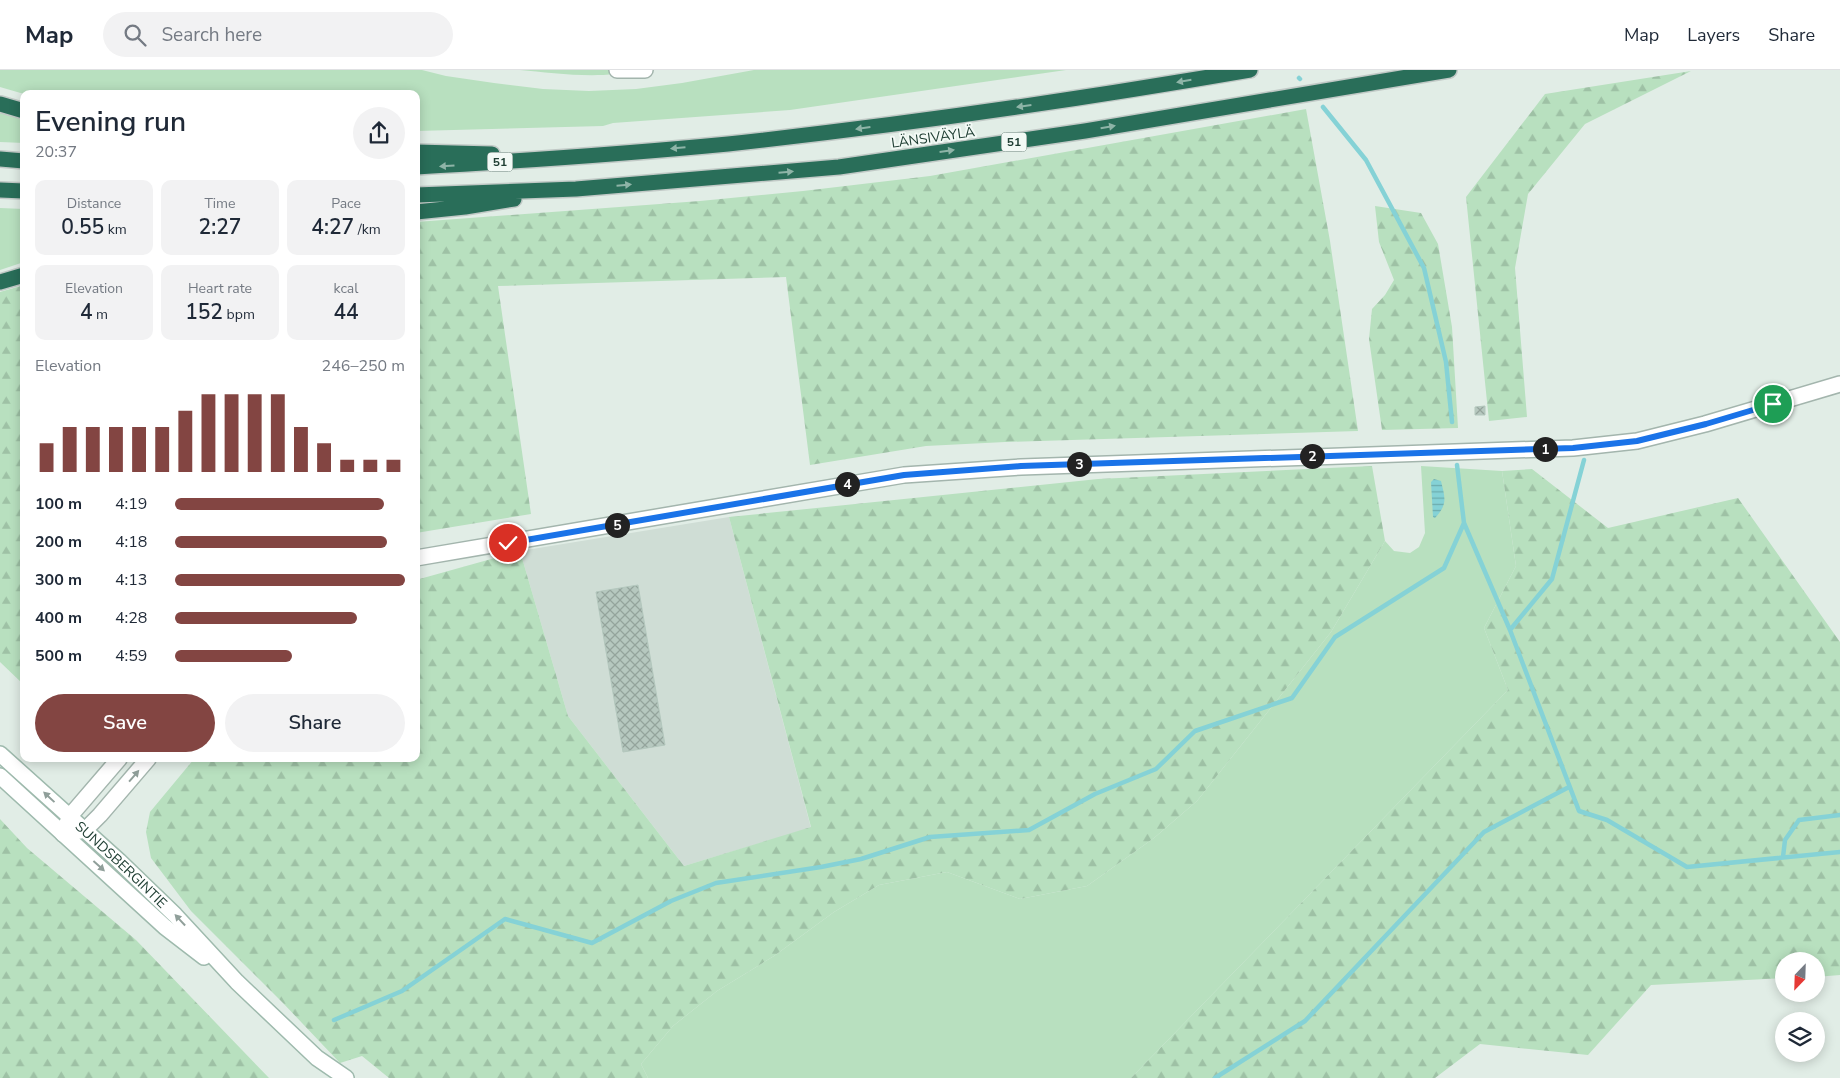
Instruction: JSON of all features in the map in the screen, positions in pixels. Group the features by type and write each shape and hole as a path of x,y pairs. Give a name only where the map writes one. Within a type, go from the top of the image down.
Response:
{"highway":[{"name":"LÄNSIVÄYLÄ","path":"420,168 583,157 843,131 1093,97 1250,70"},
{"name":"LÄNSIVÄYLÄ","path":"420,195 576,189 839,167 1085,131 1449,70"},
{"path":"0,104 20,110"},
{"path":"420,152 583,157"},
{"path":"0,159 20,161"},
{"path":"420,212 465,207 576,189"},
{"path":"0,190 20,191"},
{"path":"0,282 20,276"}],"street":[{"path":"617,70 645,70"},
{"path":"420,557 904,475 1021,466 1573,448 1637,441 1706,424 1840,384"},
{"name":"SUNDSBERGINTIE","path":"0,754 70,816 176,915 237,982 317,1058 346,1078"},
{"path":"63,834 70,816 116,762"},
{"path":"63,834 85,830 145,762"},
{"name":"SUNDSBERGINTIE","path":"0,776 165,927 237,982"},
{"name":"SUNDSBERGINTIE","path":"317,1058 332,1078"}],"shaded area":[{"path":"729,517 811,828 684,866 568,716 520,551"}],"green space":[{"path":"0,70 422,70 446,76 494,83 543,89 589,91 636,89 754,70 1066,70 790,110 613,123 603,126 420,131 420,90 20,90 20,93 0,87"},
{"path":"520,70 635,70 608,75 593,75"},
{"path":"1691,71 1585,124 1528,194 1515,268 1527,417 1489,421 1466,197 1545,94"},
{"path":"1306,109 1330,241 1358,431 926,446 810,465 786,277 498,286 531,514 420,532 420,222 700,201 930,176"},
{"path":"0,111 20,117 20,143 0,142"},
{"path":"1375,206 1421,213 1438,244 1452,327 1458,428 1382,430 1369,339 1372,309 1385,295 1394,280 1379,242"},
{"path":"0,208 20,209 20,263 0,270"},
{"path":"20,286 20,681 0,662 0,292"},
{"path":"1372,466 1385,541 1331,632 1197,801 1154,838 1087,886 1020,899 947,872 879,885 834,912 774,956 717,991 673,1026 641,1064 648,1078 389,1078 362,1056 340,1063 191,911 151,858 146,832 150,812 192,762 420,762 420,579 520,551 568,716 684,866 811,827 729,517 1098,479"},
{"path":"1421,466 1502,471 1516,566 1484,628 1508,690 1131,1078 648,1078 641,1064 673,1026 717,991 774,956 834,912 879,885 947,872 1020,899 1087,886 1154,838 1197,801 1331,632 1385,541 1394,551 1410,553 1419,547 1425,533"},
{"path":"1532,469 1608,528 1738,498 1840,642 1840,975 1825,976 1825,952 1775,952 1775,978 1651,985 1588,1055 1480,1044 1435,1078 1131,1078 1508,690 1484,628 1516,566 1502,471"},
{"path":"0,819 27,848 136,940 269,1078 0,1078"}],"water":[{"path":"1434,479 1441,481 1444,496 1444,505 1435,518 1433,517 1431,482"}],"building":[{"path":"1485,406 1485,415 1475,415 1475,407"},
{"path":"638,585 665,745 623,752 596,592"}],"waterway":[{"path":"1323,107 1366,160 1424,268 1446,362 1452,422"},
{"path":"1510,630 1552,579 1584,460"},
{"path":"334,1020 402,991 505,919 592,943 671,901 716,883 861,859 930,837 1029,830 1095,794 1156,769 1195,731 1292,698 1335,637 1444,568 1464,523 1457,465"},
{"path":"1464,523 1510,630 1579,811 1607,820 1687,867 1840,852"},
{"path":"1215,1078 1305,1021 1484,832 1569,787"},
{"path":"1783,857 1785,840 1799,820 1840,815"}],"route":[{"path":"508,543 904,475 1021,466 1573,448 1637,441 1706,424 1773,404"}]}
